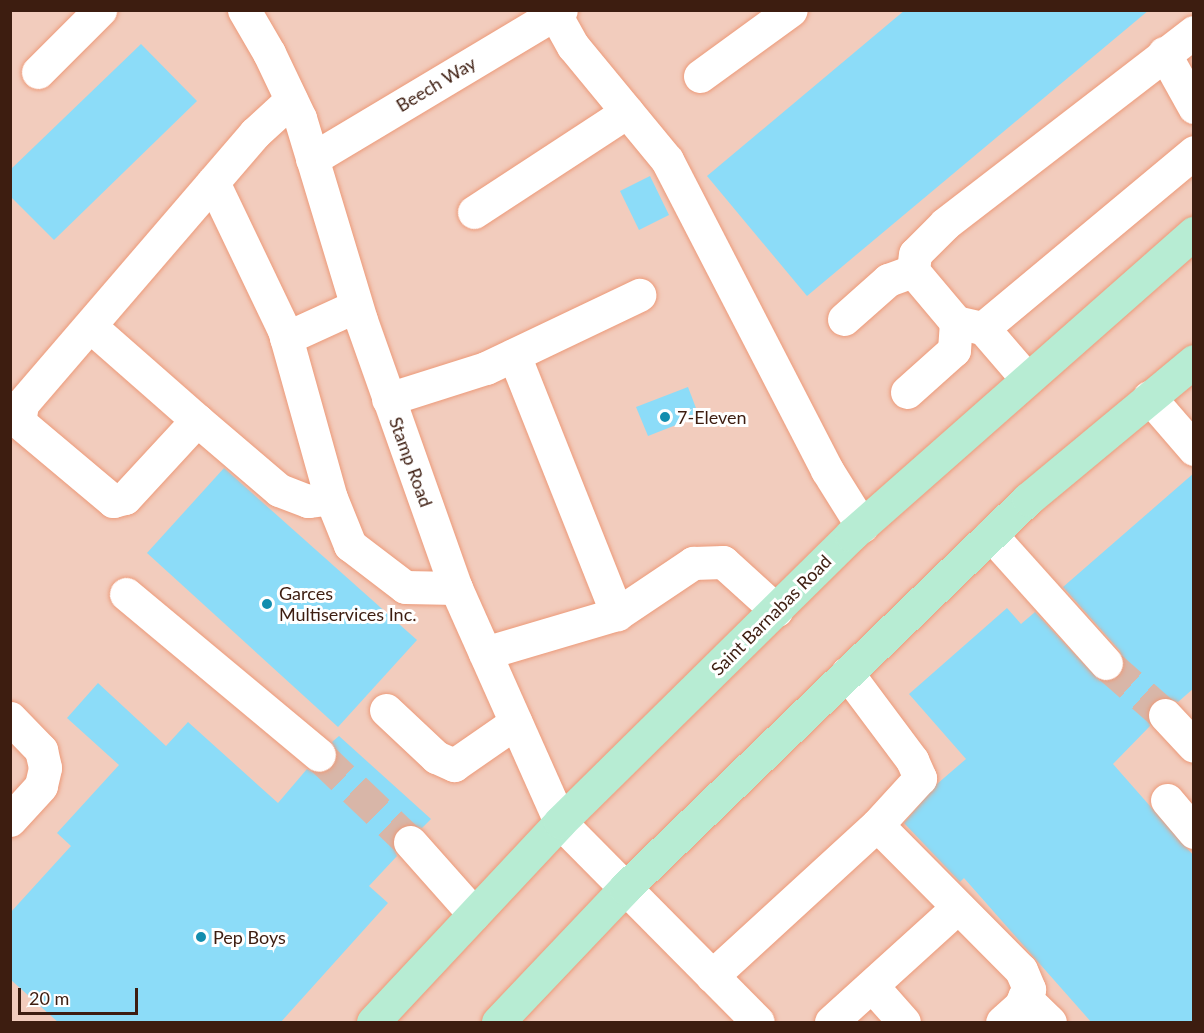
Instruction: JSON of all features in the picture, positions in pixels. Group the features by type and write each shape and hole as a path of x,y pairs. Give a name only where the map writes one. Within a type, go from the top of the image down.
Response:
{"main road":[{"name":"Saint Barnabas Road","path":"373,1023 560,822 862,526 1194,233"},
{"path":"498,1023 625,888 991,534 1194,361"}],"street":[{"path":"38,72 100,10"},
{"name":"Stamp Road","path":"244,10 291,100 312,159 356,306 456,588 560,822 758,1023"},
{"path":"700,76 791,10"},
{"path":"558,12 573,46 667,160 827,470 862,526"},
{"name":"Beech Way","path":"312,159 558,12"},
{"path":"913,272 915,254 945,224 1194,32"},
{"path":"1164,53 1194,107"},
{"path":"197,420 125,498 113,501 20,422 22,404 255,133 291,100"},
{"path":"474,212 627,112"},
{"path":"907,392 954,350 969,325 1194,152"},
{"path":"213,182 286,338 331,498 350,545 405,587 456,588"},
{"path":"843,319 888,280 913,272"},
{"path":"913,272 1027,379"},
{"path":"388,399 486,368 639,295"},
{"path":"286,338 356,306"},
{"path":"90,326 279,490 308,501 331,498"},
{"path":"514,355 617,614"},
{"path":"1149,398 1194,449"},
{"path":"991,534 1106,663"},
{"path":"485,653 617,614 693,563 723,562 776,610"},
{"path":"126,594 319,755"},
{"path":"712,976 877,825 920,778 912,760 847,673"},
{"path":"386,710 436,757 454,765 516,722"},
{"path":"1165,715 1194,747"},
{"path":"10,718 41,750 45,768 41,786 10,820"},
{"path":"1167,800 1194,832"},
{"path":"877,825 1021,970 1029,989 1002,1023"},
{"path":"410,842 474,914"},
{"path":"831,1023 958,907"},
{"path":"872,986 904,1023"},
{"path":"1024,998 1050,1023"}],"shaded area":[{"path":"11,11 1193,11 1193,1022 11,1022"}],"building":[{"path":"905,10 1149,10 807,296 707,176"},
{"path":"141,44 197,101 54,240 10,196 10,170"},
{"path":"650,176 669,215 639,230 620,191"},
{"path":"688,387 699,416 648,436 636,407"},
{"path":"224,468 417,640 338,727 147,553"},
{"path":"1194,473 1194,688 1178,702 1161,697 1152,702 1147,710 1150,726 1113,764 1194,856 1194,1023 1092,1023 964,878 960,882 904,823 937,784 966,759 909,694 1007,608 1021,624 1035,612 1100,681 1118,677 1124,668 1120,651 1063,587"},
{"path":"98,683 166,746 188,722 278,803 307,769 316,774 333,767 338,758 332,742 339,736 431,819 422,828 407,824 397,828 392,845 397,856 369,886 388,903 280,1023 59,1023 10,979 10,913 71,846 57,833 119,765 67,718"}],"tunnel":[{"path":"1106,663 1165,715"},
{"path":"319,755 410,842"}],"place":[{"name":"7-Eleven","path":"665,417"},
{"name":"Garces Multiservices Inc.","path":"267,604"},
{"name":"Pep Boys","path":"201,937"}]}
